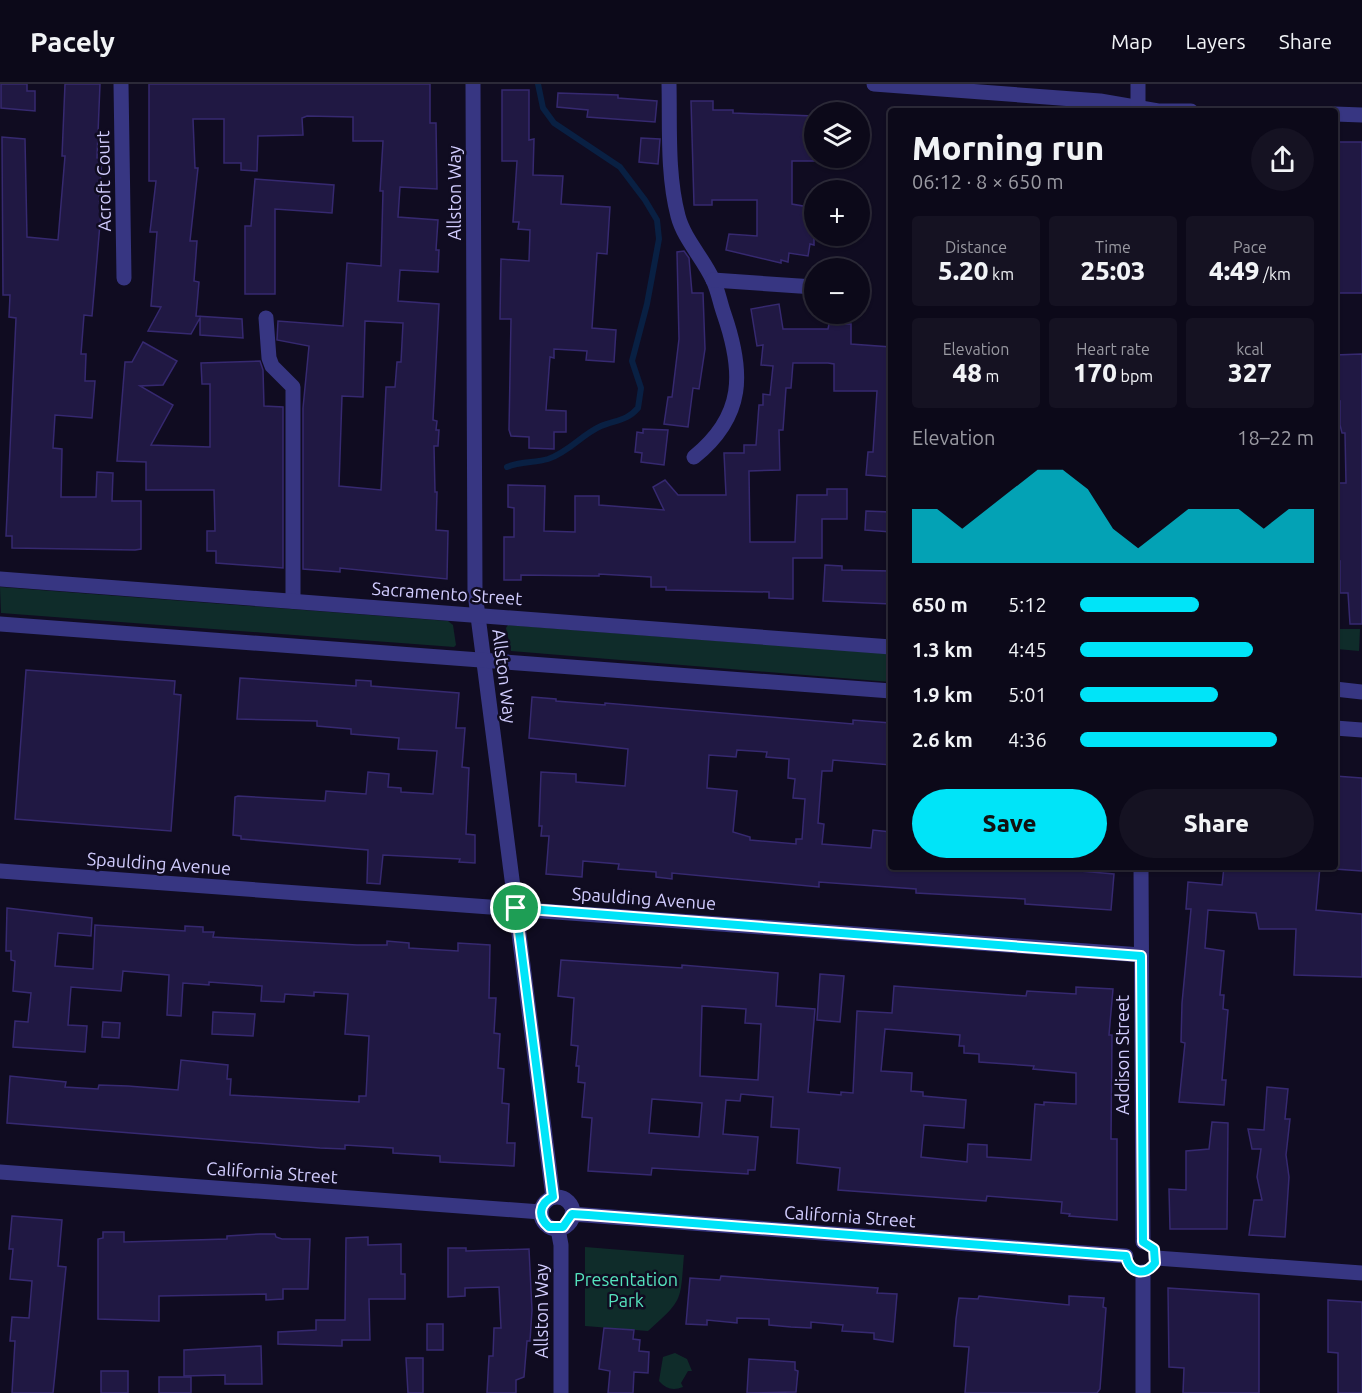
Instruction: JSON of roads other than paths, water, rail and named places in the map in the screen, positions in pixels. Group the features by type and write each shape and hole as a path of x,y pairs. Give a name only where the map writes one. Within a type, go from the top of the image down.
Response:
{"street":[{"name":"Acroft Court","path":"122,84 124,278"},
{"name":"Allston Way","path":"473,84 475,593 553,1197"},
{"path":"669,84 672,182 678,217 713,280 734,347 738,374 735,400 727,422 712,442 694,457"},
{"path":"874,84 1100,101 1133,108"},
{"path":"1138,84 1138,108"},
{"path":"1338,114 1362,115"},
{"path":"713,280 804,286"},
{"path":"266,318 269,358 272,366 293,387 293,601"},
{"name":"Sacramento Street","path":"0,579 888,647"},
{"path":"0,624 888,691"},
{"path":"1338,689 1362,692"},
{"path":"1338,728 1362,730"},
{"name":"Addison Street","path":"1141,870 1143,1242"},
{"name":"Spaulding Avenue","path":"0,871 1141,956"},
{"name":"California Street","path":"0,1172 541,1212"},
{"path":"553,1197 567,1201 572,1214 568,1224 558,1228 546,1224 541,1212 545,1202 553,1197"},
{"name":"California Street","path":"572,1214 1126,1256"},
{"name":"Allston Way","path":"558,1228 561,1245 561,1393"},
{"path":"1143,1242 1151,1245 1156,1258 1152,1267 1143,1272 1133,1269 1126,1256 1129,1247 1143,1242"},
{"path":"1156,1258 1362,1273"},
{"path":"1143,1272 1143,1393"}],"waterway":[{"path":"507,467 555,456 594,430 625,418 638,408 641,388 632,361 647,304 659,239 657,220 620,167 554,123 543,108 538,84"}],"park label":[{"name":"Presentation Park","path":"626,1289"}]}
